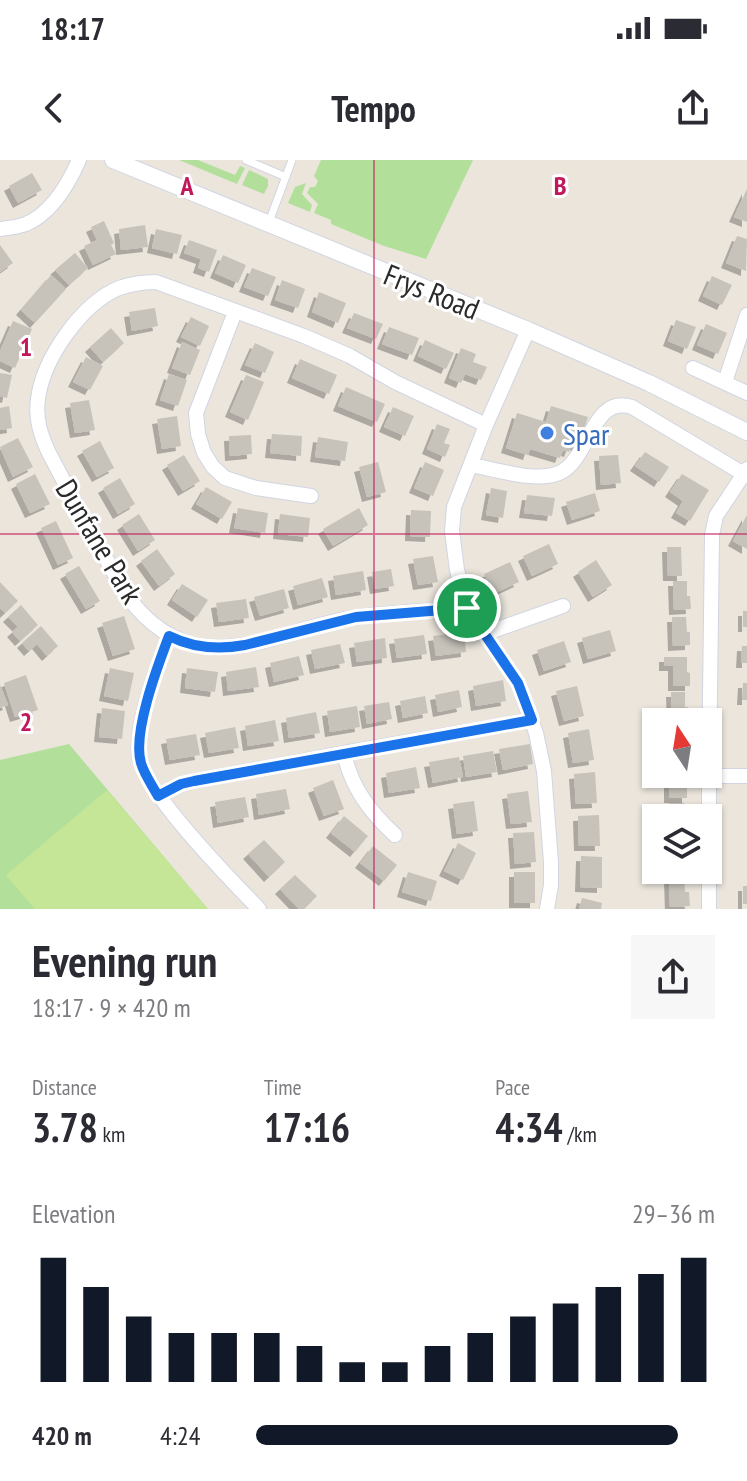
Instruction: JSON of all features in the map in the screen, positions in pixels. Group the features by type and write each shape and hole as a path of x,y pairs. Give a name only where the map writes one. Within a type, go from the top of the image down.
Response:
{"street":[{"path":"0,229 26,224 46,210 67,186 79,160"},
{"name":"Frys Road","path":"113,160 528,330 649,383 747,432"},
{"name":"Dunfane Park","path":"467,608 356,617 226,648 190,644 169,636 142,613 125,592 55,464 40,431 37,408 39,392 51,360 68,332 95,303 118,289 156,282 304,336 486,425"},
{"path":"235,312 196,413 204,453 225,478 256,488 311,496"},
{"path":"725,382 747,315"},
{"path":"528,330 486,425 454,507 452,523 457,570 467,608 518,683 541,754 552,876 547,909"},
{"path":"693,368 747,393"},
{"path":"471,465 538,477 559,473 577,457 606,410 619,405 632,407 746,473 717,513 712,531 710,708"},
{"path":"484,634 563,606"},
{"path":"169,636 149,695 139,751 142,766 158,796 259,909"},
{"path":"158,796 194,781 532,720"},
{"path":"344,753 349,774 363,800 395,835"},
{"path":"722,776 747,776"},
{"path":"709,788 709,909"}],"lane":[{"path":"246,160 286,177"},
{"path":"268,224 292,160"}],"green space":[{"path":"179,160 198,160 235,175 240,166 245,168 237,184"},
{"path":"321,160 473,160 426,259 384,246 331,224 331,220 314,213 318,204 307,193 318,181 314,176"},
{"path":"249,170 268,179 264,194 242,185"},
{"path":"306,183 302,194 312,205 310,212 288,203 295,187"},
{"path":"69,744 208,909 0,909 0,760"},
{"path":"107,790 208,909 35,909 6,875"}],"building":[{"path":"32,173 42,190 18,203 9,186"},
{"path":"747,189 747,222 734,217"},
{"path":"104,221 116,254 93,265 84,246 97,240 91,227"},
{"path":"145,225 148,247 121,250 119,229"},
{"path":"156,229 182,235 177,254 152,248"},
{"path":"737,236 747,239 746,271 726,263"},
{"path":"189,240 217,250 209,272 198,268 201,259 184,253"},
{"path":"0,245 13,263 0,272"},
{"path":"75,253 88,268 69,285 55,270"},
{"path":"223,255 246,265 238,283 215,273"},
{"path":"252,268 276,277 268,296 244,287"},
{"path":"51,275 66,289 35,323 21,310"},
{"path":"712,276 732,285 722,305 703,296"},
{"path":"282,280 305,289 298,308 275,300"},
{"path":"319,292 346,303 338,323 312,312"},
{"path":"155,308 158,326 132,331 129,312"},
{"path":"354,313 383,324 376,339 347,328"},
{"path":"191,317 209,326 200,346 181,337"},
{"path":"676,320 696,327 687,349 668,341"},
{"path":"13,321 32,329 15,368 0,361 0,351"},
{"path":"706,324 727,333 718,354 697,345"},
{"path":"389,327 419,338 412,355 382,344"},
{"path":"111,328 124,343 103,362 90,347"},
{"path":"425,340 454,353 446,369 418,356"},
{"path":"182,342 200,350 190,375 172,368"},
{"path":"255,343 274,352 265,373 245,365"},
{"path":"461,348 476,354 473,362 487,367 481,380 465,374 461,383 449,378"},
{"path":"86,357 103,366 90,390 73,382"},
{"path":"300,359 337,375 329,394 292,378"},
{"path":"0,373 12,375 7,398 0,396"},
{"path":"169,374 187,380 178,406 160,400"},
{"path":"246,375 264,382 248,420 230,412"},
{"path":"346,387 385,404 377,422 338,406"},
{"path":"89,400 95,430 75,433 70,403"},
{"path":"9,406 12,428 0,430 0,408"},
{"name":"Spar","path":"551,406 588,417 579,447 572,444 569,452 563,450 560,458 530,449 528,455 506,448 517,413 546,422"},
{"path":"393,407 414,416 405,436 384,427"},
{"path":"177,416 181,446 162,449 157,419"},
{"path":"437,424 450,429 444,443 450,445 445,457 427,449"},
{"path":"272,434 302,436 301,456 270,453"},
{"path":"251,435 252,454 230,456 229,436"},
{"path":"318,437 348,442 345,461 315,457"},
{"path":"18,438 33,467 13,477 0,447"},
{"path":"100,441 114,468 97,477 82,451"},
{"path":"645,452 669,467 659,482 635,466"},
{"path":"184,455 200,481 183,491 167,465"},
{"path":"618,455 621,483 601,485 599,456"},
{"path":"378,462 386,492 367,497 359,467"},
{"path":"425,462 444,470 433,496 414,488"},
{"path":"35,474 50,504 30,513 16,484"},
{"path":"682,474 709,490 690,521 676,513 683,501 670,492"},
{"path":"120,478 135,504 118,514 103,488"},
{"path":"206,487 232,502 222,519 196,504"},
{"path":"491,488 507,491 503,518 486,515"},
{"path":"595,493 600,511 572,520 566,502"},
{"path":"527,495 555,498 552,516 524,513"},
{"path":"238,508 268,513 265,533 234,528"},
{"path":"359,508 368,525 333,546 323,529"},
{"path":"411,510 431,511 430,537 410,536"},
{"path":"139,514 155,540 138,551 122,525"},
{"path":"280,514 310,518 308,537 278,534"},
{"path":"747,515 747,549 733,541"},
{"path":"56,521 73,558 58,565 41,528"},
{"path":"549,544 558,564 532,576 523,556"},
{"path":"667,547 681,547 682,576 668,576"},
{"path":"157,549 175,574 159,586 141,561"},
{"path":"433,556 438,582 418,585 413,559"},
{"path":"596,560 612,585 593,597 578,572"},
{"path":"510,562 519,582 493,594 484,574"},
{"path":"79,566 100,601 86,609 65,574"},
{"path":"391,569 394,586 375,589 372,572"},
{"path":"363,571 366,590 336,595 333,576"},
{"path":"322,578 328,597 298,605 293,586"},
{"path":"673,581 687,581 691,609 674,610"},
{"path":"0,582 18,601 5,613 0,608"},
{"path":"182,584 208,600 197,617 172,600"},
{"path":"284,589 289,608 260,616 254,597"},
{"path":"246,599 249,618 219,622 216,603"},
{"path":"21,605 38,625 20,641 12,632 18,627 8,617"},
{"path":"743,611 747,611 747,627 743,627"},
{"path":"124,616 135,649 113,656 102,623"},
{"path":"672,617 686,617 690,645 673,646"},
{"path":"41,626 58,646 47,656 37,644 29,651 22,643"},
{"path":"610,630 616,651 588,659 582,638"},
{"path":"464,632 466,652 436,656 433,636"},
{"path":"424,635 427,654 397,658 394,639"},
{"path":"385,638 387,658 357,662 354,643"},
{"path":"564,641 571,662 544,671 537,650"},
{"path":"340,644 345,663 315,669 311,650"},
{"path":"742,646 747,646 747,663 741,663"},
{"path":"299,656 304,675 274,682 270,663"},
{"path":"664,657 687,657 690,686 673,686 673,666 664,666"},
{"path":"256,667 259,687 228,691 226,672"},
{"path":"110,668 134,673 128,701 104,696"},
{"path":"187,668 218,672 215,692 185,688"},
{"path":"26,675 38,710 15,717 4,683"},
{"path":"503,680 506,701 476,706 473,686"},
{"path":"743,683 747,683 747,700 742,700"},
{"path":"0,685 8,705 0,708"},
{"path":"577,686 584,716 564,721 556,691"},
{"path":"459,690 462,707 438,712 435,695"},
{"path":"671,692 685,692 685,707 688,708 672,708"},
{"path":"425,696 428,713 403,718 400,701"},
{"path":"389,702 392,719 367,724 364,706"},
{"path":"357,706 360,727 330,732 327,711"},
{"path":"102,708 125,711 122,739 99,737"},
{"path":"316,712 320,733 289,738 286,718"},
{"path":"275,720 279,741 248,746 245,726"},
{"path":"235,727 239,748 209,753 205,733"},
{"path":"589,729 594,760 573,763 568,733"},
{"path":"196,734 200,755 170,760 166,739"},
{"path":"530,744 533,764 503,770 499,749"},
{"path":"493,751 497,772 466,777 463,756"},
{"path":"459,757 463,777 433,783 429,762"},
{"path":"416,767 420,788 389,793 386,773"},
{"path":"595,772 597,803 576,804 574,774"},
{"path":"333,780 344,809 324,816 313,788"},
{"path":"669,788 687,788 687,798 669,798"},
{"path":"286,789 290,809 259,815 256,794"},
{"path":"528,791 532,822 511,824 507,794"},
{"path":"245,797 249,817 218,823 215,802"},
{"path":"474,801 478,831 457,834 453,804"},
{"path":"599,815 600,846 579,846 578,816"},
{"path":"344,816 368,836 355,852 331,833"},
{"path":"534,832 536,862 515,864 513,833"},
{"path":"264,840 285,862 269,877 248,854"},
{"path":"458,843 476,853 463,880 444,871"},
{"path":"373,846 397,865 384,881 360,863"},
{"path":"581,856 602,857 602,888 580,887"},
{"path":"408,872 437,881 431,901 402,892"},
{"path":"514,872 535,872 535,903 514,903"},
{"path":"295,875 317,896 304,909 299,909 280,889"},
{"path":"669,884 685,884 685,892 689,892 690,906 670,907"},
{"path":"743,886 747,886 747,904 743,904"},
{"path":"582,898 602,903 601,909 579,909"}],"place":[{"name":"Spar","path":"547,433"}],"route":[{"path":"467,608 518,683 532,720 194,781 158,796 139,754 143,718 169,636 204,647 226,648 356,617 467,608"}]}
